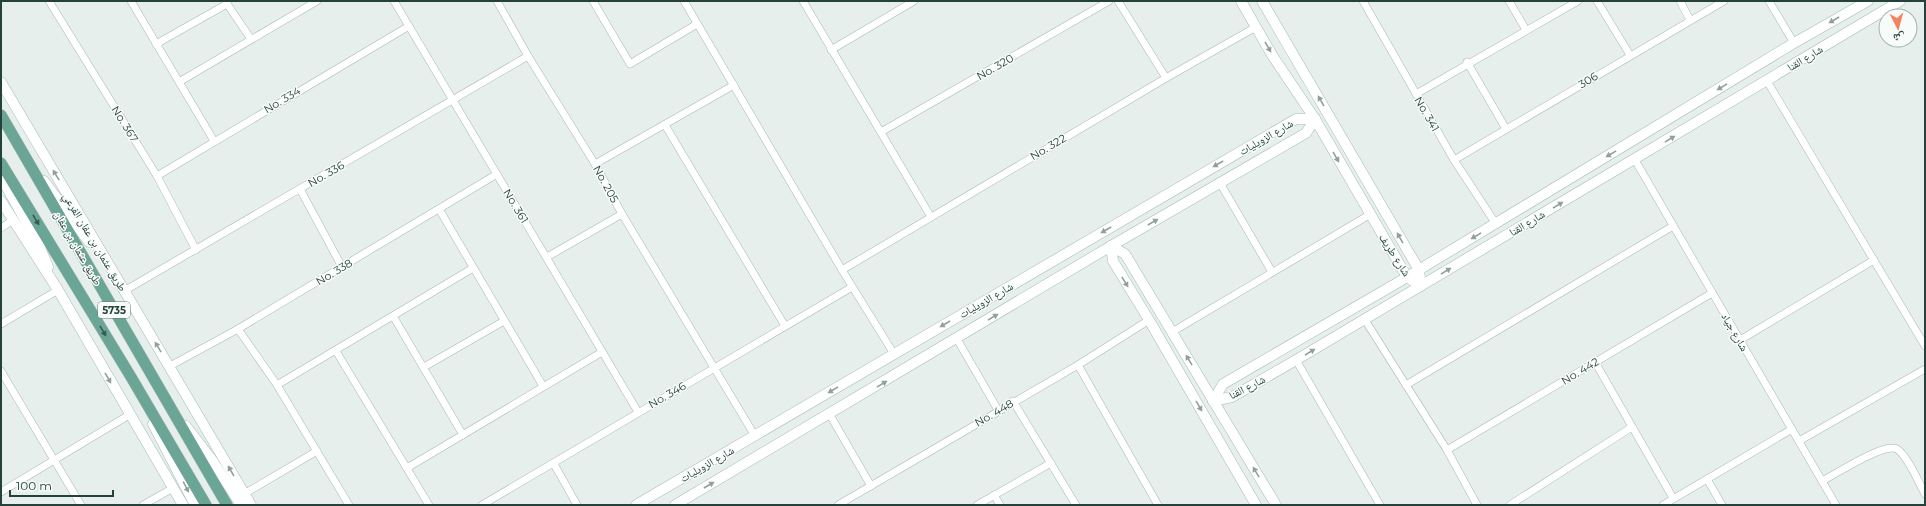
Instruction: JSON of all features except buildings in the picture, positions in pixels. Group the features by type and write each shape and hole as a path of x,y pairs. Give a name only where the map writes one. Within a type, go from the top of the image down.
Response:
{"main road":[{"name":"طريق عثمان بن عفان","path":"1,115 227,505"},
{"name":"طريق عثمان بن عفان","path":"1,163 131,377 206,505"}],"street":[{"name":"No. 367","path":"49,1 157,176 196,250"},
{"path":"131,1 214,141"},
{"path":"179,82 317,1"},
{"name":"No. 361","path":"394,1 638,412"},
{"name":"No. 205","path":"497,1 528,56 595,164 622,214 755,436"},
{"path":"593,1 630,64 697,24"},
{"path":"684,1 852,287 894,354"},
{"path":"803,1 830,50 881,132 931,217"},
{"path":"830,50 914,1"},
{"name":"No. 320","path":"881,132 1109,1"},
{"path":"1118,1 1166,78"},
{"name":"شارع طريف","path":"1241,1 1315,119 1407,277 1421,286"},
{"name":"شارع طريف","path":"1262,1 1419,270 1421,286"},
{"name":"No. 341","path":"1363,1 1454,160 1496,224"},
{"path":"1509,1 1526,30"},
{"path":"1416,94 1467,63 1578,1"},
{"path":"1597,1 1630,55"},
{"path":"1680,1 1690,20"},
{"name":"306","path":"1454,160 1724,1"},
{"path":"1768,1 1794,43"},
{"name":"شارع القنا","path":"1213,400 1223,384 1419,270 1794,43 1868,1"},
{"name":"شارع القنا","path":"1213,400 1232,397 1365,320 1900,1"},
{"path":"156,44 226,2 251,39"},
{"name":"No. 334","path":"157,176 409,26"},
{"name":"No. 322","path":"842,270 1166,78 1256,27"},
{"name":"No. 336","path":"124,290 196,250 528,56"},
{"path":"1467,63 1506,129"},
{"path":"1767,80 1925,346"},
{"name":"طريق عثمان بن عفان الفرعي","path":"1,82 251,505"},
{"path":"595,164 734,85"},
{"name":"شارع الزويليات","path":"636,505 1296,119 1315,119"},
{"name":"شارع الزويليات","path":"678,505 1111,246 1306,133 1315,119"},
{"path":"665,125 785,326"},
{"path":"21,150 124,290"},
{"name":"شارع جياد","path":"1635,160 1836,505"},
{"name":"No. 338","path":"170,366 238,329 497,174"},
{"path":"1,177 39,245 58,290"},
{"path":"1220,183 1272,272"},
{"path":"300,189 342,267"},
{"path":"1,201 58,290 129,415 183,505"},
{"path":"439,209 543,386"},
{"path":"547,257 622,214"},
{"path":"1172,332 1369,214"},
{"path":"1,228 13,220"},
{"path":"1406,385 1673,226"},
{"path":"1111,246 1113,261 1149,320 1256,505"},
{"path":"1111,246 1125,254 1276,505"},
{"path":"1740,340 1874,260"},
{"path":"277,385 473,268"},
{"name":"No. 346","path":"482,505 554,464 638,412 852,287"},
{"path":"1,324 58,290"},
{"name":"No. 442","path":"1447,450 1712,292"},
{"path":"394,316 463,435"},
{"name":"No. 448","path":"838,505 1013,401 1078,365 1149,320"},
{"path":"1365,320 1447,450 1477,505"},
{"path":"424,367 504,321"},
{"path":"238,329 277,385 349,505"},
{"path":"957,339 998,410"},
{"path":"336,351 429,505"},
{"path":"407,468 602,352"},
{"path":"1296,360 1380,505"},
{"path":"1595,362 1673,498"},
{"path":"1078,365 1158,505"},
{"path":"1799,441 1925,369"},
{"path":"1,371 55,460 80,505"},
{"path":"131,377 161,440 195,505"},
{"path":"1013,401 1076,505"},
{"path":"170,407 212,460 240,505"},
{"path":"1,492 129,415"},
{"path":"830,415 871,486"},
{"path":"1510,505 1632,427"},
{"path":"1663,505 1792,429"},
{"path":"1822,481 1879,450 1890,448 1897,449 1903,455 1925,494"},
{"path":"244,494 317,451"},
{"path":"977,505 1050,463"},
{"path":"554,464 577,505"},
{"path":"1707,479 1722,505"},
{"path":"143,505 172,488"},
{"path":"994,495 1000,505"}]}
